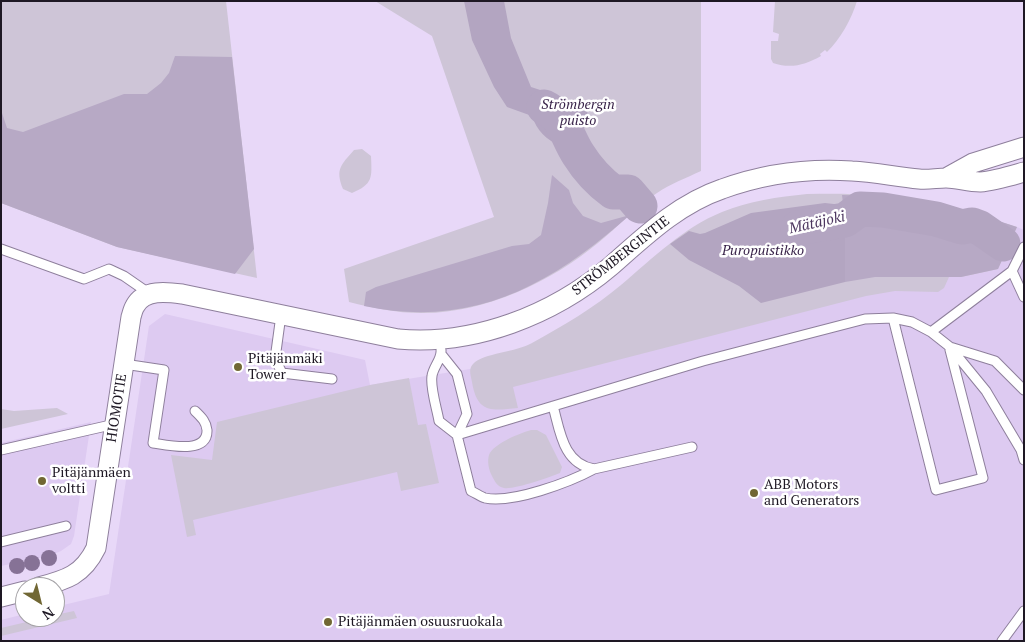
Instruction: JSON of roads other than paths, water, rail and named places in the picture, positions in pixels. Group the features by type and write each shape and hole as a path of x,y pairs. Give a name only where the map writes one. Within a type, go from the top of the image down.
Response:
{"street":[{"path":"1019,148 1023,176"},
{"name":"STRÖMBERGINTIE","path":"946,178 973,162 1019,148"},
{"name":"STRÖMBERGINTIE","path":"150,294 165,292 182,294 398,339 418,340 440,347 474,334 503,326 548,308 586,286 638,240 668,218 720,189 750,180 781,174 851,171 920,179 946,178 980,182 1023,176"},
{"name":"HIOMOTIE","path":"65,578 80,572 90,561 96,548 134,306 139,300 150,294"},
{"path":"1,597 15,594"}],"lane":[{"path":"931,332 1012,271 1024,247"},
{"path":"1,249 84,279 108,269 124,276 150,294"},
{"path":"1012,271 1024,297"},
{"path":"281,315 276,359 282,372 332,379"},
{"path":"457,435 702,361 865,319 893,318 912,322 931,332 950,347 986,391 1021,450 1024,460"},
{"path":"893,318 936,490 983,478 950,347"},
{"path":"440,347 431,378 439,421 457,435 472,491 485,498 510,498 575,479 594,469 692,447"},
{"path":"440,347 457,374 467,414 457,435"},
{"path":"950,347 995,361 1024,390"},
{"path":"124,364 164,370 153,443 188,447 203,441 207,435 207,429 202,417 195,411"},
{"path":"553,406 565,449 581,464 594,469"},
{"path":"1,450 115,424"},
{"path":"1,542 66,526"},
{"path":"1002,641 1024,611"}],"water":[{"path":"464,1 504,1 511,38 531,87 574,101 588,113 578,134 572,141 560,146 543,134 532,116 507,107 494,87 472,40"},
{"path":"825,203 842,205 845,220 845,282 761,303 739,286 689,260 670,244 689,231 700,234 705,233 751,213"}],"waterway":[{"name":"Mätäjoki","path":"544,107 561,121 578,154 598,179 613,192 628,192 640,206"},
{"name":"Mätäjoki","path":"798,228 845,220 860,209 883,210 936,219 962,227 972,225 980,228 1003,244"}],"place":[{"name":"Pitäjänmäki Tower","path":"238,367"},
{"name":"Pitäjänmäen voltti","path":"42,481"},
{"name":"ABB Motors and Generators","path":"754,493"},
{"name":"Pitäjänmäen osuusruokala","path":"328,622"}],"park label":[{"name":"Strömbergin puisto","path":"578,114"},
{"name":"Puropuistikko","path":"763,251"}]}
